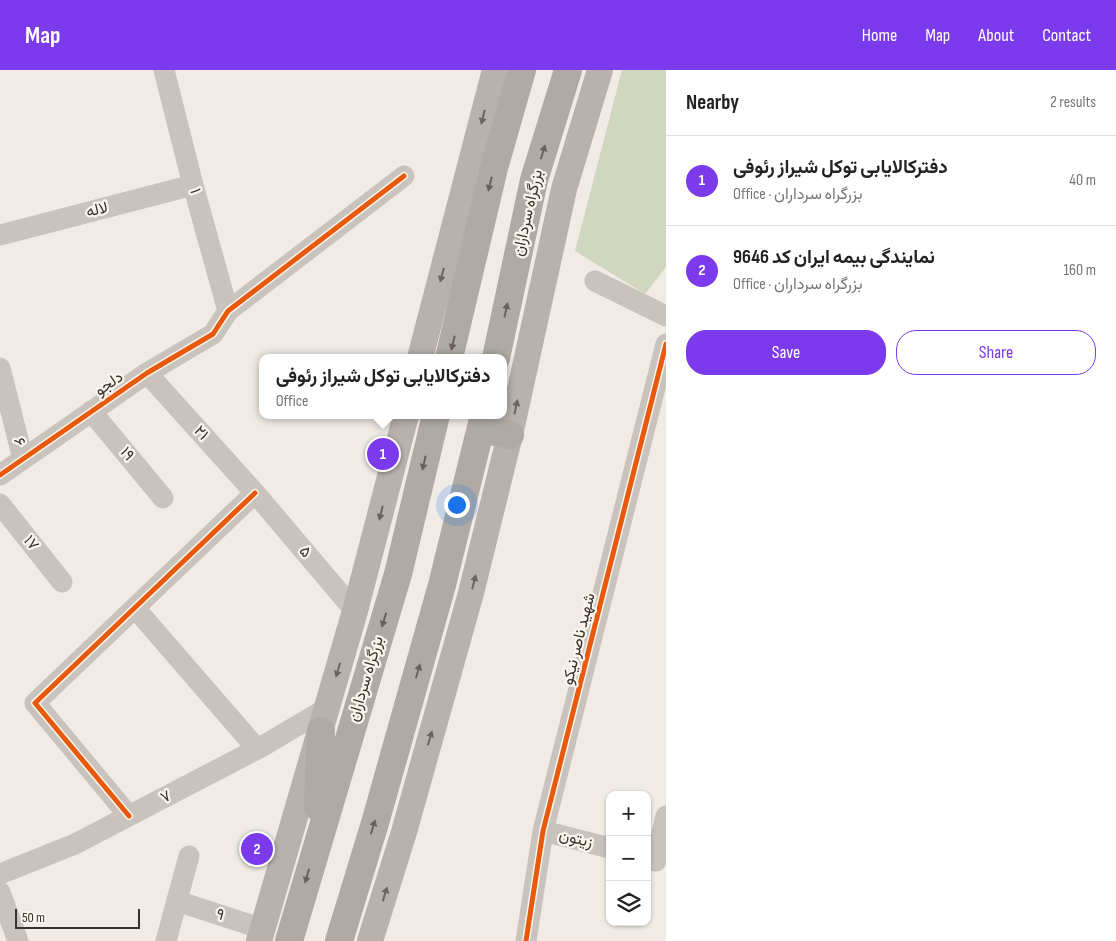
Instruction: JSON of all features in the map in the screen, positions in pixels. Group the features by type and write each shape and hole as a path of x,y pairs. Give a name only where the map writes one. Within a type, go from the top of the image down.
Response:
{"highway":[{"path":"450,354 494,168 522,70"},
{"name":"بزرگراه سرداران","path":"497,354 534,180 568,70"},
{"name":"بزرگراه سرداران","path":"288,941 398,574 435,419"},
{"path":"339,941 375,823 442,585 482,422 510,436"},
{"path":"317,844 324,720"}],"main road":[{"path":"421,354 495,70"},
{"path":"370,941 404,832 468,603 510,436 564,189 600,70"},
{"path":"261,935 355,611 405,419"}],"street":[{"name":"۱","path":"164,70 228,311"},
{"path":"228,311 404,176"},
{"name":"لاله","path":"0,235 194,185"},
{"path":"595,281 666,316"},
{"name":"دلجو","path":"0,475 147,373 214,334 228,311"},
{"name":"شهید ناصر نیکو","path":"526,941 543,831 666,344"},
{"name":"۶","path":"0,368 23,459"},
{"name":"۲۱","path":"147,373 255,493"},
{"name":"۱۹","path":"91,411 164,498"},
{"path":"129,816 35,703 255,493"},
{"name":"۵","path":"255,493 355,611"},
{"name":"۱۷","path":"0,504 62,582"},
{"path":"134,608 257,749"},
{"name":"۷","path":"0,874 75,844 257,749 324,720"},
{"path":"651,859 656,860 666,816"},
{"name":"زیتون","path":"543,831 606,847"},
{"path":"166,941 189,856"},
{"path":"0,892 18,941"},
{"name":"۹","path":"177,901 261,935"}],"green space":[{"path":"622,70 666,70 666,267 645,294 575,251"}],"cycle path":[{"path":"0,475 147,373 213,334 228,311 404,176"},
{"path":"526,941 543,831 666,344"},
{"path":"129,816 35,703 255,493"}],"place":[{"name":"دفترکالایابی توکل شیراز رئوفی","path":"383,454"},
{"name":"نمایندگی بیمه ایران کد 9646","path":"257,849"}]}
